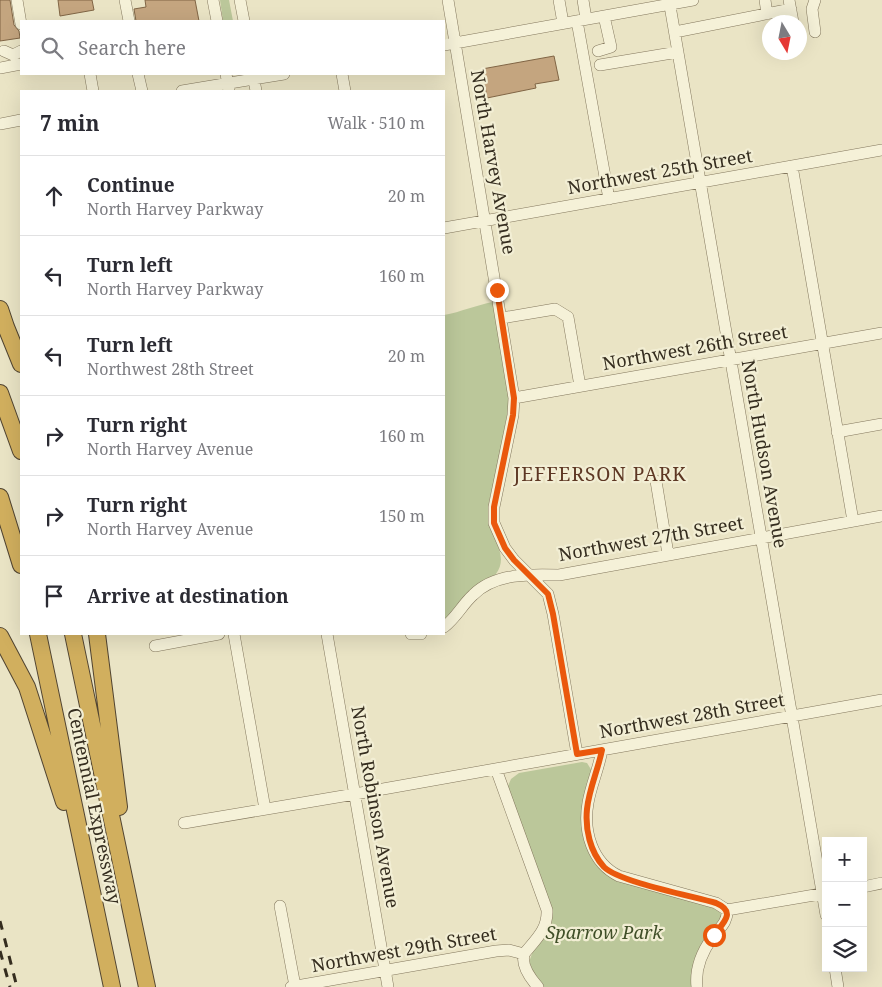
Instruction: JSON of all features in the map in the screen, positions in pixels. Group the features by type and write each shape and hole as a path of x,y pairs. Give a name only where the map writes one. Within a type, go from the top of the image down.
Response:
{"highway":[{"path":"0,309 20,362"},
{"path":"0,393 20,448"},
{"path":"0,499 20,562"},
{"name":"Centennial Expressway","path":"38,635 112,987"},
{"name":"Centennial Expressway","path":"73,635 147,987"},
{"path":"97,635 131,914"},
{"path":"0,636 27,687 91,887"}],"street":[{"path":"17,0 20,20"},
{"path":"125,0 129,20"},
{"path":"213,0 217,20"},
{"path":"240,0 244,20"},
{"name":"North Harvey Avenue","path":"448,0 450,44 485,220 514,398 513,415 494,507 494,523 505,548 514,560 545,591 551,602 577,754"},
{"path":"559,0 563,24"},
{"path":"583,0 582,20 609,198"},
{"path":"450,44 604,16 635,5 693,0"},
{"path":"764,0 767,14"},
{"path":"814,0 812,8 815,32"},
{"name":"North Hudson Avenue","path":"670,2 791,715 822,882"},
{"path":"675,32 767,14 790,5"},
{"path":"598,51 611,47 604,16"},
{"path":"600,65 678,52"},
{"path":"0,68 9,54"},
{"path":"90,75 92,90"},
{"path":"138,75 142,90"},
{"path":"188,90 253,76 268,75"},
{"path":"342,75 345,90"},
{"path":"253,76 256,90"},
{"path":"0,124 20,120"},
{"name":"Northwest 25th Street","path":"445,228 882,150"},
{"path":"792,166 852,521"},
{"path":"502,318 555,309 568,317 580,386"},
{"name":"Northwest 26th Street","path":"514,398 882,333"},
{"path":"837,432 882,424"},
{"path":"656,481 668,554"},
{"name":"Northwest 27th Street","path":"445,626 472,596 482,588 500,580 528,574 559,575 882,516"},
{"path":"155,646 214,635"},
{"path":"234,635 265,809"},
{"name":"North Robinson Avenue","path":"327,635 388,987"},
{"name":"Northwest 28th Street","path":"184,823 882,700"},
{"path":"602,750 588,803 587,818 588,836 598,860 604,867 619,876 716,903 727,910 822,893"},
{"path":"496,769 547,910 547,919 543,931 524,954 523,958 525,967 538,987"},
{"path":"867,885 882,883"},
{"path":"280,906 293,987"},
{"path":"697,987 696,975 702,957 710,940 726,921 727,910"},
{"name":"Northwest 29th Street","path":"293,987 496,951 509,950 524,954"},
{"path":"836,972 838,987"}],"green space":[{"path":"220,0 229,0 233,20 223,20"},
{"path":"493,302 509,394 505,427 488,508 491,528 500,551 501,559 496,574 445,620 445,315"},
{"name":"Sparrow Park","path":"582,762 587,763 592,771 586,796 601,869 716,907 722,915 693,987 543,987 537,980 529,962 533,951 549,927 508,786 511,779 519,773"}],"building":[{"path":"0,0 10,0 14,25 19,31 20,38 0,41"},
{"path":"58,0 92,0 94,10 60,16"},
{"path":"145,0 195,0 199,20 136,20 134,9 146,7"},
{"path":"554,56 559,80 535,84 536,88 487,98 482,69"}],"railway":[{"path":"0,921 17,987"},
{"path":"0,951 10,987"}],"district":[{"name":"JEFFERSON PARK","path":"600,474"}],"route":[{"path":"497,290 513,384 514,408 494,507 495,529 514,560 548,594 551,602 577,754 602,750 588,803 587,826 591,845 598,860 604,867 619,876 716,903 724,907 727,910 726,921 714,935"}]}
